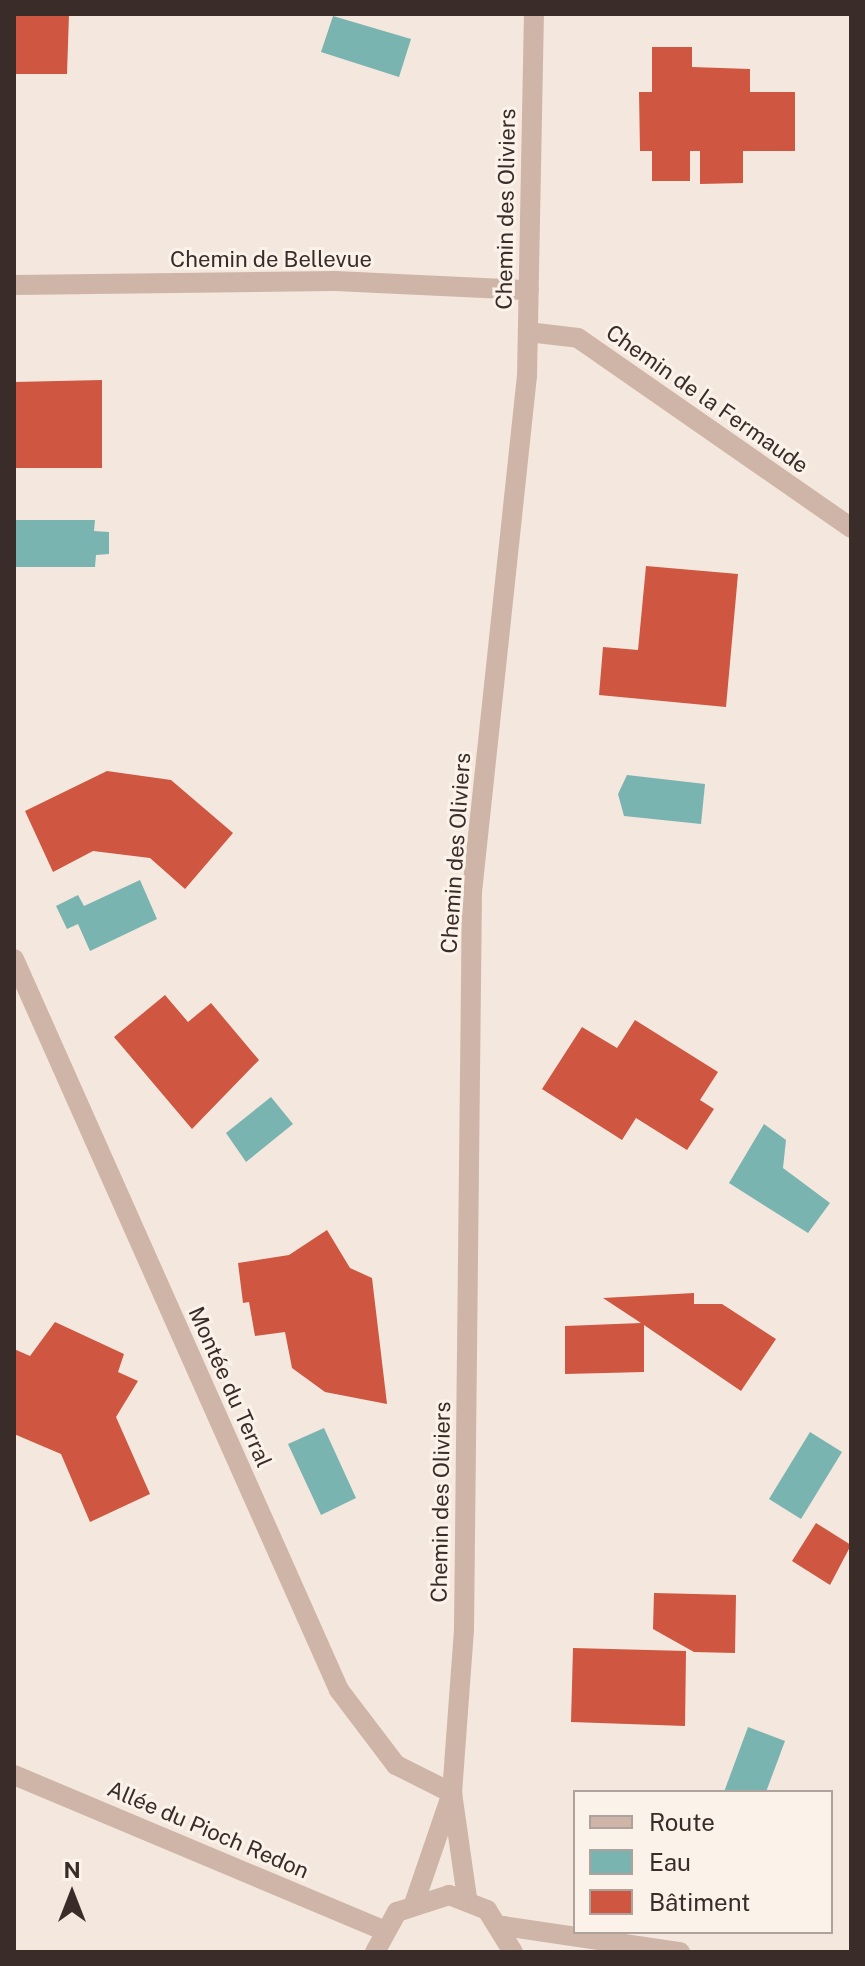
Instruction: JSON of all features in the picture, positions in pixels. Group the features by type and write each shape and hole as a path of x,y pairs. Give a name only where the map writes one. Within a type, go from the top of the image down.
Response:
{"street":[{"name":"Chemin des Oliviers","path":"467,1898 452,1793 464,1629 472,892 528,332 534,14"},
{"name":"Chemin de Bellevue","path":"14,285 335,281 529,290"},
{"name":"Chemin de la Fermaude","path":"528,332 578,338 851,528"},
{"name":"Montée du Terral","path":"14,959 339,1690 396,1765 452,1793"},
{"name":"Allée du Pioch Redon","path":"14,1775 383,1930"},
{"name":"Chemin des Oliviers","path":"375,1952 383,1930 415,1901 452,1793"},
{"path":"415,1901 467,1898 503,1926 680,1952"},
{"path":"503,1926 513,1952"},
{"path":"591,1952 616,1942"}],"water":[{"path":"333,16 411,39 399,77 321,52"},
{"path":"14,520 95,520 94,531 109,532 109,554 96,555 95,567 14,567"},
{"path":"627,775 705,784 701,824 624,816 618,794"},
{"path":"140,880 157,919 90,951 78,924 67,929 56,906 78,895 84,906"},
{"path":"271,1097 293,1124 246,1162 226,1133"},
{"path":"764,1124 786,1140 783,1168 830,1203 808,1233 729,1183"},
{"path":"324,1428 356,1498 321,1515 288,1444"},
{"path":"810,1432 842,1452 801,1519 769,1499"},
{"path":"748,1727 785,1741 767,1790 725,1790"}],"building":[{"path":"14,14 69,14 67,74 14,74"},
{"path":"652,47 692,47 692,67 750,69 750,92 795,92 795,151 743,151 743,183 700,184 700,151 690,151 690,181 652,181 652,151 640,151 639,92 652,92"},
{"path":"102,380 102,468 14,468 14,382"},
{"path":"646,566 738,574 726,707 599,695 603,647 638,650"},
{"path":"107,771 171,780 233,833 185,889 150,858 93,851 53,872 25,811"},
{"path":"165,995 188,1022 211,1003 259,1060 192,1129 114,1037"},
{"path":"635,1020 718,1072 700,1100 714,1109 687,1150 636,1118 622,1140 542,1089 582,1027 617,1048"},
{"path":"327,1230 350,1268 372,1278 387,1404 325,1392 292,1368 285,1332 255,1336 249,1302 243,1303 238,1263 289,1255"},
{"path":"694,1293 694,1304 722,1304 776,1339 741,1391 644,1325 644,1372 565,1374 565,1326 641,1323 603,1298"},
{"path":"55,1322 124,1354 118,1372 138,1381 116,1417 150,1494 90,1522 61,1454 14,1434 14,1349 30,1356"},
{"path":"816,1523 851,1545 830,1585 792,1561"},
{"path":"654,1593 736,1595 735,1653 694,1652 653,1629"},
{"path":"573,1648 686,1651 685,1726 571,1722"}]}
